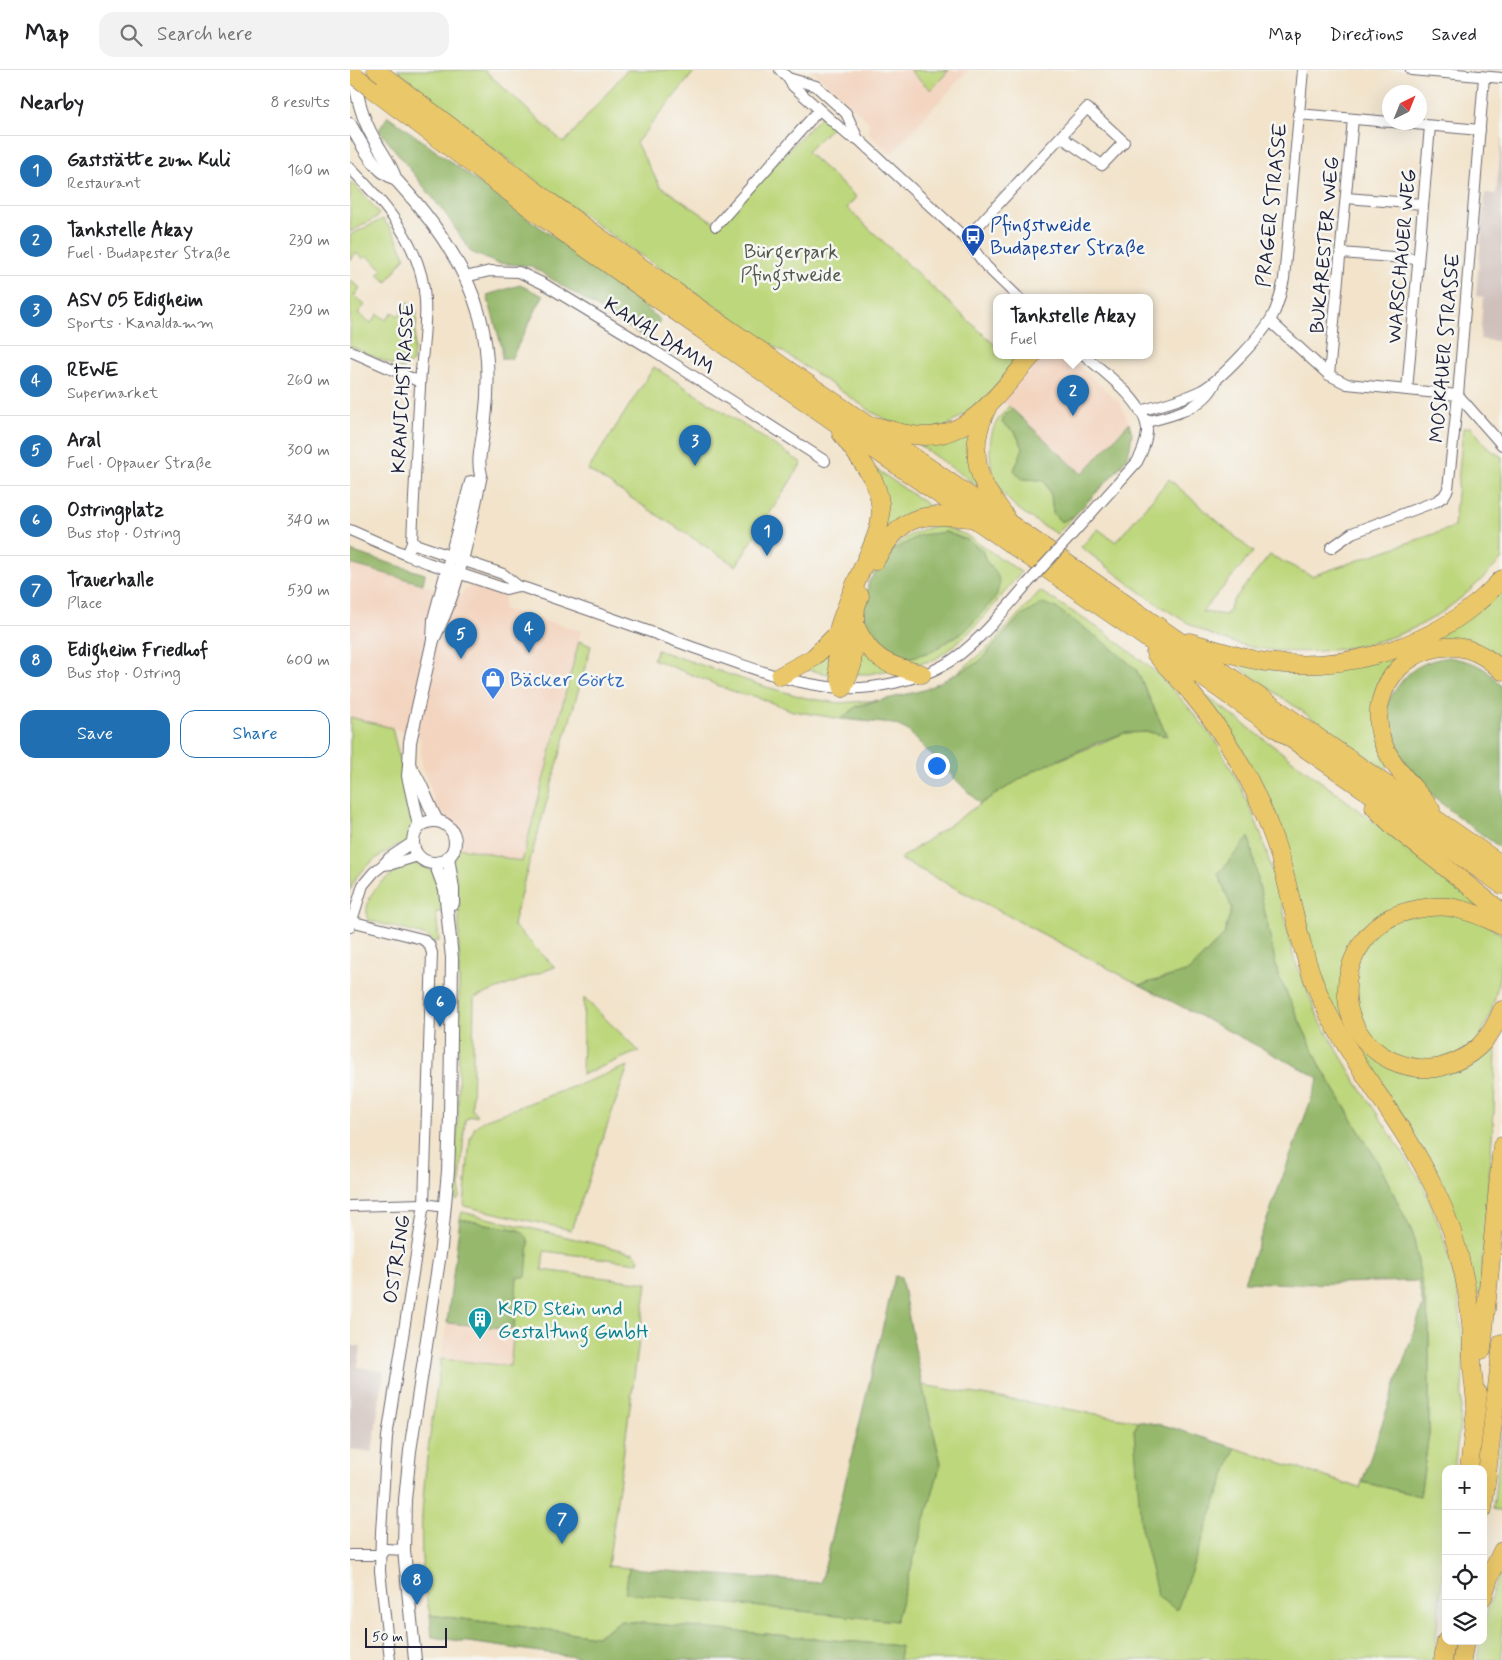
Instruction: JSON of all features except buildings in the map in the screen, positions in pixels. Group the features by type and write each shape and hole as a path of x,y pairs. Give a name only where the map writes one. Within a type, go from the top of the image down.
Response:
{"highway":[{"path":"376,70 566,213 690,302 1502,865"},
{"path":"350,72 585,247 833,423 1502,885"},
{"path":"865,424 918,436 934,436 955,429 988,406 1029,359"},
{"path":"988,406 981,420 978,434 977,460 985,487 1011,524"},
{"path":"833,423 868,471 875,485 881,521 837,634 838,673 843,688"},
{"path":"843,688 852,666 856,607 869,573 886,543 902,526 916,519 937,515 971,518"},
{"path":"1173,637 1266,662 1297,664 1353,660 1381,654 1432,633 1477,603 1502,579"},
{"path":"854,624 863,642 880,659 890,665 922,674"},
{"path":"780,676 813,658 837,634"},
{"path":"1140,635 1209,716 1238,758 1250,780 1275,842 1308,965 1319,994 1334,1026 1415,1151 1437,1192 1447,1216 1468,1299 1472,1328 1472,1360 1476,1405"},
{"path":"1440,822 1389,756 1381,738 1378,723 1383,691 1398,668 1420,654 1437,648 1454,647 1469,650 1482,655 1502,671"},
{"path":"1344,777 1394,827 1502,912"},
{"path":"1502,926 1486,917 1447,907 1428,907 1387,919 1371,933 1355,954 1347,975 1347,994 1348,1008 1354,1025 1365,1041 1378,1054 1407,1067 1423,1069 1438,1068 1466,1058 1489,1037 1502,1010"},
{"path":"1469,1465 1502,1146"},
{"path":"1487,1473 1502,1343"},
{"path":"1487,1584 1502,1551"},
{"path":"1443,1660 1445,1645"},
{"path":"1462,1660 1464,1645"}],"street":[{"path":"353,70 355,90 363,115 374,138 391,164 396,180"},
{"path":"780,70 793,86 848,136 858,139"},
{"name":"PRAGER STRASSE","path":"1146,422 1170,416 1193,406 1210,392 1216,381 1262,332 1280,299 1284,279 1303,70"},
{"path":"1411,70 1502,78"},
{"name":"MOSKAUER STRASSE","path":"1331,548 1352,533 1437,500 1444,496 1448,489 1458,395 1484,77"},
{"path":"788,78 816,86 846,113 858,139 966,239 986,266 1015,294"},
{"path":"966,239 1087,108 1124,142 1102,165 1061,137"},
{"path":"716,226 819,110"},
{"path":"1298,114 1382,121"},
{"name":"BUKARESTER WEG","path":"1330,375 1353,119"},
{"path":"350,124 362,145 382,171 396,180 442,238 465,277 480,317 487,362 486,411 479,467 474,473 457,558 434,619 433,640 414,717 410,742 408,776 420,826"},
{"path":"1427,126 1480,130"},
{"name":"WARSCHAUER WEG","path":"1407,390 1430,126"},
{"name":"KRANICHSTRASSE","path":"350,168 401,227 416,260 425,298 426,318 420,382 412,543 407,555"},
{"path":"1346,198 1423,204"},
{"path":"1341,253 1418,259"},
{"name":"KANALDAMM","path":"465,277 490,271 519,272 544,284 656,352 825,461"},
{"path":"1270,320 1330,375 1347,384 1458,395 1502,445"},
{"path":"350,351 420,382"},
{"path":"412,543 503,574 518,586 780,676 814,685 843,688 874,686 922,674 946,664 977,638 1137,462 1144,450 1147,433 1146,422 1140,411 1124,390 1089,359"},
{"name":"PRAGER STRASSE","path":"1140,411 1186,397 1216,381"},
{"path":"350,530 407,555 506,589 518,586"},
{"path":"410,765 437,821"},
{"path":"437,821 448,826 454,835 455,845 448,857 442,861 423,860 418,856 414,847 413,842 416,831 425,823 437,821"},
{"path":"351,923 363,885 389,858 413,842"},
{"path":"383,865 418,856"},
{"name":"OSTRING","path":"448,857 453,889 454,931 451,945"},
{"name":"OSTRING","path":"415,1660 404,1550 405,1500 410,1451 441,1247 448,1171 451,1097 451,945 445,890 435,862"},
{"name":"OSTRING","path":"351,923 422,939 429,944 432,952 424,1204 387,1437 380,1571 390,1660"},
{"path":"350,1206 424,1204 445,1207"},
{"path":"350,1554 380,1555 386,1549 404,1550"}],"shaded area":[{"path":"812,70 968,70 891,154 869,134 868,121"},
{"path":"1502,136 1502,342 1480,339 1483,297 1476,296 1485,193 1496,194"},
{"path":"1043,359 1072,360 1121,404 1129,423 1083,474 1003,401 1038,361"},
{"path":"350,565 461,595 473,585 505,597 503,609 581,631 522,863 459,848 458,832 439,815 422,764 420,736 350,717"},
{"path":"447,1323 514,1329 510,1367 441,1359"},
{"path":"350,1345 361,1347 358,1367 384,1371 372,1452 350,1449"}],"green space":[{"name":"Bürgerpark Pfingstweide","path":"397,70 484,70 564,143 627,70 692,70 694,72 636,143 660,186 712,221 716,226 822,115 833,126 807,152 856,197 847,208 993,343 993,359 1009,359 1015,364 983,402 939,431 899,427 872,412 630,248 511,162"},
{"path":"909,70 949,70 931,90"},
{"path":"388,116 614,281 660,320 649,340 531,266 496,263 471,252 447,216 379,130"},
{"path":"350,183 356,186 379,213 377,217 350,232"},
{"path":"383,219 395,235 405,257 387,282 378,275 383,269 367,256 364,259 356,253 350,260 350,235"},
{"path":"350,280 360,288 354,296 365,305 358,313 371,323 378,314 386,320 393,312 398,316 408,303 417,311 413,362 402,369 350,346"},
{"path":"520,285 543,296 511,359 502,359 502,348 487,295"},
{"path":"654,367 802,463 736,566 588,470"},
{"path":"1009,406 1012,409 1004,416 1023,448 1023,479 1044,480 1051,495 1053,513 1061,522 1074,516 1057,534 1012,503 996,482 990,455 991,439 996,423"},
{"path":"1012,409 1082,474 1129,423 1132,433 1130,448 1125,460 1114,474 1074,516 1061,522 1053,513 1051,495 1044,480 1022,479 1014,470 1023,448 1015,432 1002,423 1004,416"},
{"path":"975,427 978,486 916,443"},
{"path":"1471,427 1489,449 1502,457 1502,559 1469,591 1443,612 1407,631 1379,641 1350,648 1288,651 1258,648 1229,641 1203,631 1171,613 1081,547 1098,529 1116,542 1169,479 1253,552 1202,612 1226,615 1233,601 1270,555 1312,576 1454,527 1463,428"},
{"path":"873,467 931,507 911,514 884,536"},
{"path":"939,525 966,535 1021,572 972,629 949,650 929,662 914,664 899,662 885,654 867,635 882,640 905,659 933,651 965,631 996,572 986,561 982,550 967,540 946,532 890,552 912,534"},
{"path":"946,532 967,540 982,550 986,561 996,572 1000,582 996,597 965,631 933,651 905,659 882,640 867,635 863,611 869,581 890,552 920,535"},
{"path":"350,551 425,574 423,584 350,564"},
{"path":"1502,586 1502,659 1479,645 1427,645"},
{"path":"1040,591 1106,633 1157,673 1216,741 1241,787 1260,831 1283,907 1294,959 1319,1019 1355,1080 1422,1182 1442,1232 1458,1293 1464,1352 1460,1424 1455,1465 1442,1465 1442,1579 1434,1660 1219,1660 1203,1658 1199,1660 899,1660 900,1646 621,1621 597,1636 430,1615 424,1585 422,1521 427,1455 441,1359 510,1366 514,1329 519,1230 460,1219 462,1212 634,1253 639,1258 638,1263 544,1251 542,1270 647,1283 608,1566 629,1568 626,1592 896,1621 941,1463 922,1385 1139,1421 1134,1430 1177,1609 1235,1448 1360,1488 1362,1482 1420,1496 1429,1434 1429,1325 1413,1234 1380,1166 1321,1067 1278,975 1249,838 1218,874 1232,908 1224,935 1189,971 1140,985 900,859 980,804 1035,770 1125,733 1149,732 1167,736 1136,669 1020,617 979,662 953,676 989,647"},
{"path":"1043,603 1056,608 1080,625 1136,669 1167,736 1149,732 1125,733 1101,741 1035,770 980,804 907,730 894,724 841,719 857,706 924,690 979,662 1020,617"},
{"path":"579,641 591,646 513,925 555,967 474,998 472,1110 477,1116 471,1116 465,1120 459,1198 457,1201 453,1196 458,1115 459,902 453,862 459,848 522,862"},
{"path":"858,644 889,670 869,674 854,674"},
{"path":"1413,649 1380,680 1388,766 1386,770 1240,668 1242,662 1292,673 1316,672"},
{"path":"657,650 763,686 806,698 839,703 878,700 857,706 841,719 793,711 754,696 739,694 653,659"},
{"path":"827,652 833,675 803,669"},
{"path":"1449,657 1466,661 1485,669 1502,687 1502,849 1453,813 1423,786 1410,771 1390,736 1385,714 1386,706 1401,682 1412,671 1425,663"},
{"path":"1208,697 1483,903 1491,928 1502,935 1501,962 1493,1005 1483,1031 1476,1042 1496,1050 1494,1112 1480,1294 1475,1294 1465,1254 1337,1019 1317,971 1275,818 1205,699"},
{"path":"350,717 392,728 415,823 409,840 403,846 395,846 374,860 357,876 350,890"},
{"path":"1249,837 1278,975 1321,1067 1380,1166 1413,1234 1429,1325 1429,1434 1420,1496 1362,1482 1423,1305 1418,1281 1299,1284 1244,1282 1319,1078 1140,985 1189,971 1224,935 1232,908 1218,874"},
{"path":"416,863 436,872 444,912 436,912 439,941 434,942 427,936 368,920 369,900 374,891 380,884 398,871"},
{"path":"584,998 639,1051 582,1075"},
{"path":"628,1066 571,1230 464,1206 470,1138 475,1127 484,1120"},
{"path":"460,1219 519,1230 527,1237 529,1243 526,1277 517,1277 514,1329 447,1323"},
{"path":"895,1276 901,1277 922,1385 941,1463 896,1621 625,1593 629,1568 821,1583"},
{"path":"1139,1421 1167,1426 1235,1448 1177,1610 1158,1597 1141,1528 1134,1430"},
{"path":"1502,1427 1502,1512 1493,1509"},
{"path":"1502,1566 1502,1660 1477,1660 1479,1645 1487,1645 1487,1612"},
{"path":"430,1615 597,1636 621,1621 901,1646 899,1660 597,1660 432,1637"}],"place":[{"name":"Pfingstweide Budapester Straße","path":"973,257"},
{"name":"Tankstelle Akay","path":"1073,416"},
{"name":"ASV 05 Edigheim","path":"695,466"},
{"name":"Gaststätte zum Kuli","path":"767,556"},
{"name":"REWE","path":"529,653"},
{"name":"Aral","path":"461,659"},
{"name":"Bäcker Görtz","path":"493,700"},
{"name":"Ostringplatz","path":"440,1027"},
{"name":"KRD Stein und Gestaltung GmbH","path":"480,1340"},
{"name":"Trauerhalle","path":"562,1544"},
{"name":"Edigheim Friedhof","path":"417,1605"}]}
